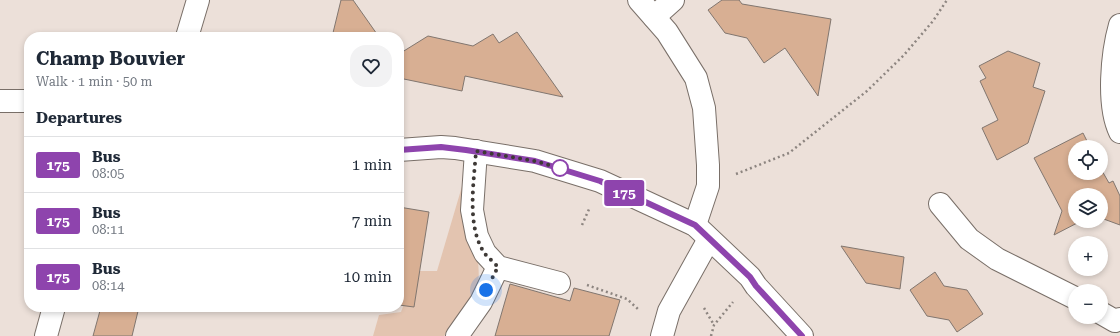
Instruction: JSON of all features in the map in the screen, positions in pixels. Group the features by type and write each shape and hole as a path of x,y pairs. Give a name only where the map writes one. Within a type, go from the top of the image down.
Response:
{"street":[{"path":"188,32 198,0"},
{"path":"639,0 667,32 696,78 704,108 708,166 708,186 702,232 669,311 662,336"},
{"path":"654,17 673,0"},
{"path":"1120,25 1112,70 1112,97 1120,132"},
{"path":"0,101 24,101"},
{"path":"404,150 441,147 476,151 535,161 600,181 702,232 750,277 756,286 802,336"},
{"path":"476,151 472,210 477,236 485,253 498,267 559,283"},
{"path":"940,204 969,239 997,259 1068,294"},
{"path":"456,336 481,302 498,267"},
{"path":"46,336 53,312"}],"path":[{"path":"734,175 789,153 867,91 904,55 933,21 947,0"},
{"path":"582,226 591,204"},
{"path":"559,283 572,281 627,299 642,313"},
{"path":"711,336 714,325 738,296"}],"shaded area":[{"path":"463,183 477,253 479,280 475,294 444,336 373,336 379,315 404,312 404,304 416,271 437,271"}],"building":[{"path":"341,0 353,0 375,32 333,32"},
{"path":"722,0 739,0 742,4 831,19 818,96 785,48 764,63 747,38 725,33 708,10"},
{"path":"517,32 563,97 465,76 462,91 404,79 404,51 428,36 473,46 493,34 499,43"},
{"path":"1008,51 1040,63 1033,87 1045,91 1028,143 997,160 982,128 998,120 980,81 986,78 979,66"},
{"path":"1083,133 1086,140 1069,140"},
{"path":"1068,141 1068,180 1107,180 1109,183 1113,181 1120,196 1120,225 1108,221 1108,188 1068,188 1068,228 1054,235 1062,211 1034,158"},
{"path":"404,208 429,212 414,307 404,306"},
{"path":"841,246 904,257 900,289 866,283"},
{"path":"935,272 944,286 967,290 983,314 957,332 949,320 927,316 910,290"},
{"path":"510,284 570,301 574,288 620,300 609,336 495,336"},
{"path":"100,312 138,312 132,336 93,336"}],"bus line":[{"name":"175","path":"404,150 441,147 456,148 535,161 600,181 695,225 708,239 750,277 756,286 802,336"}],"route":[{"path":"486,290 498,267 485,253 477,236 472,210 476,151 535,161 560,168"}]}
